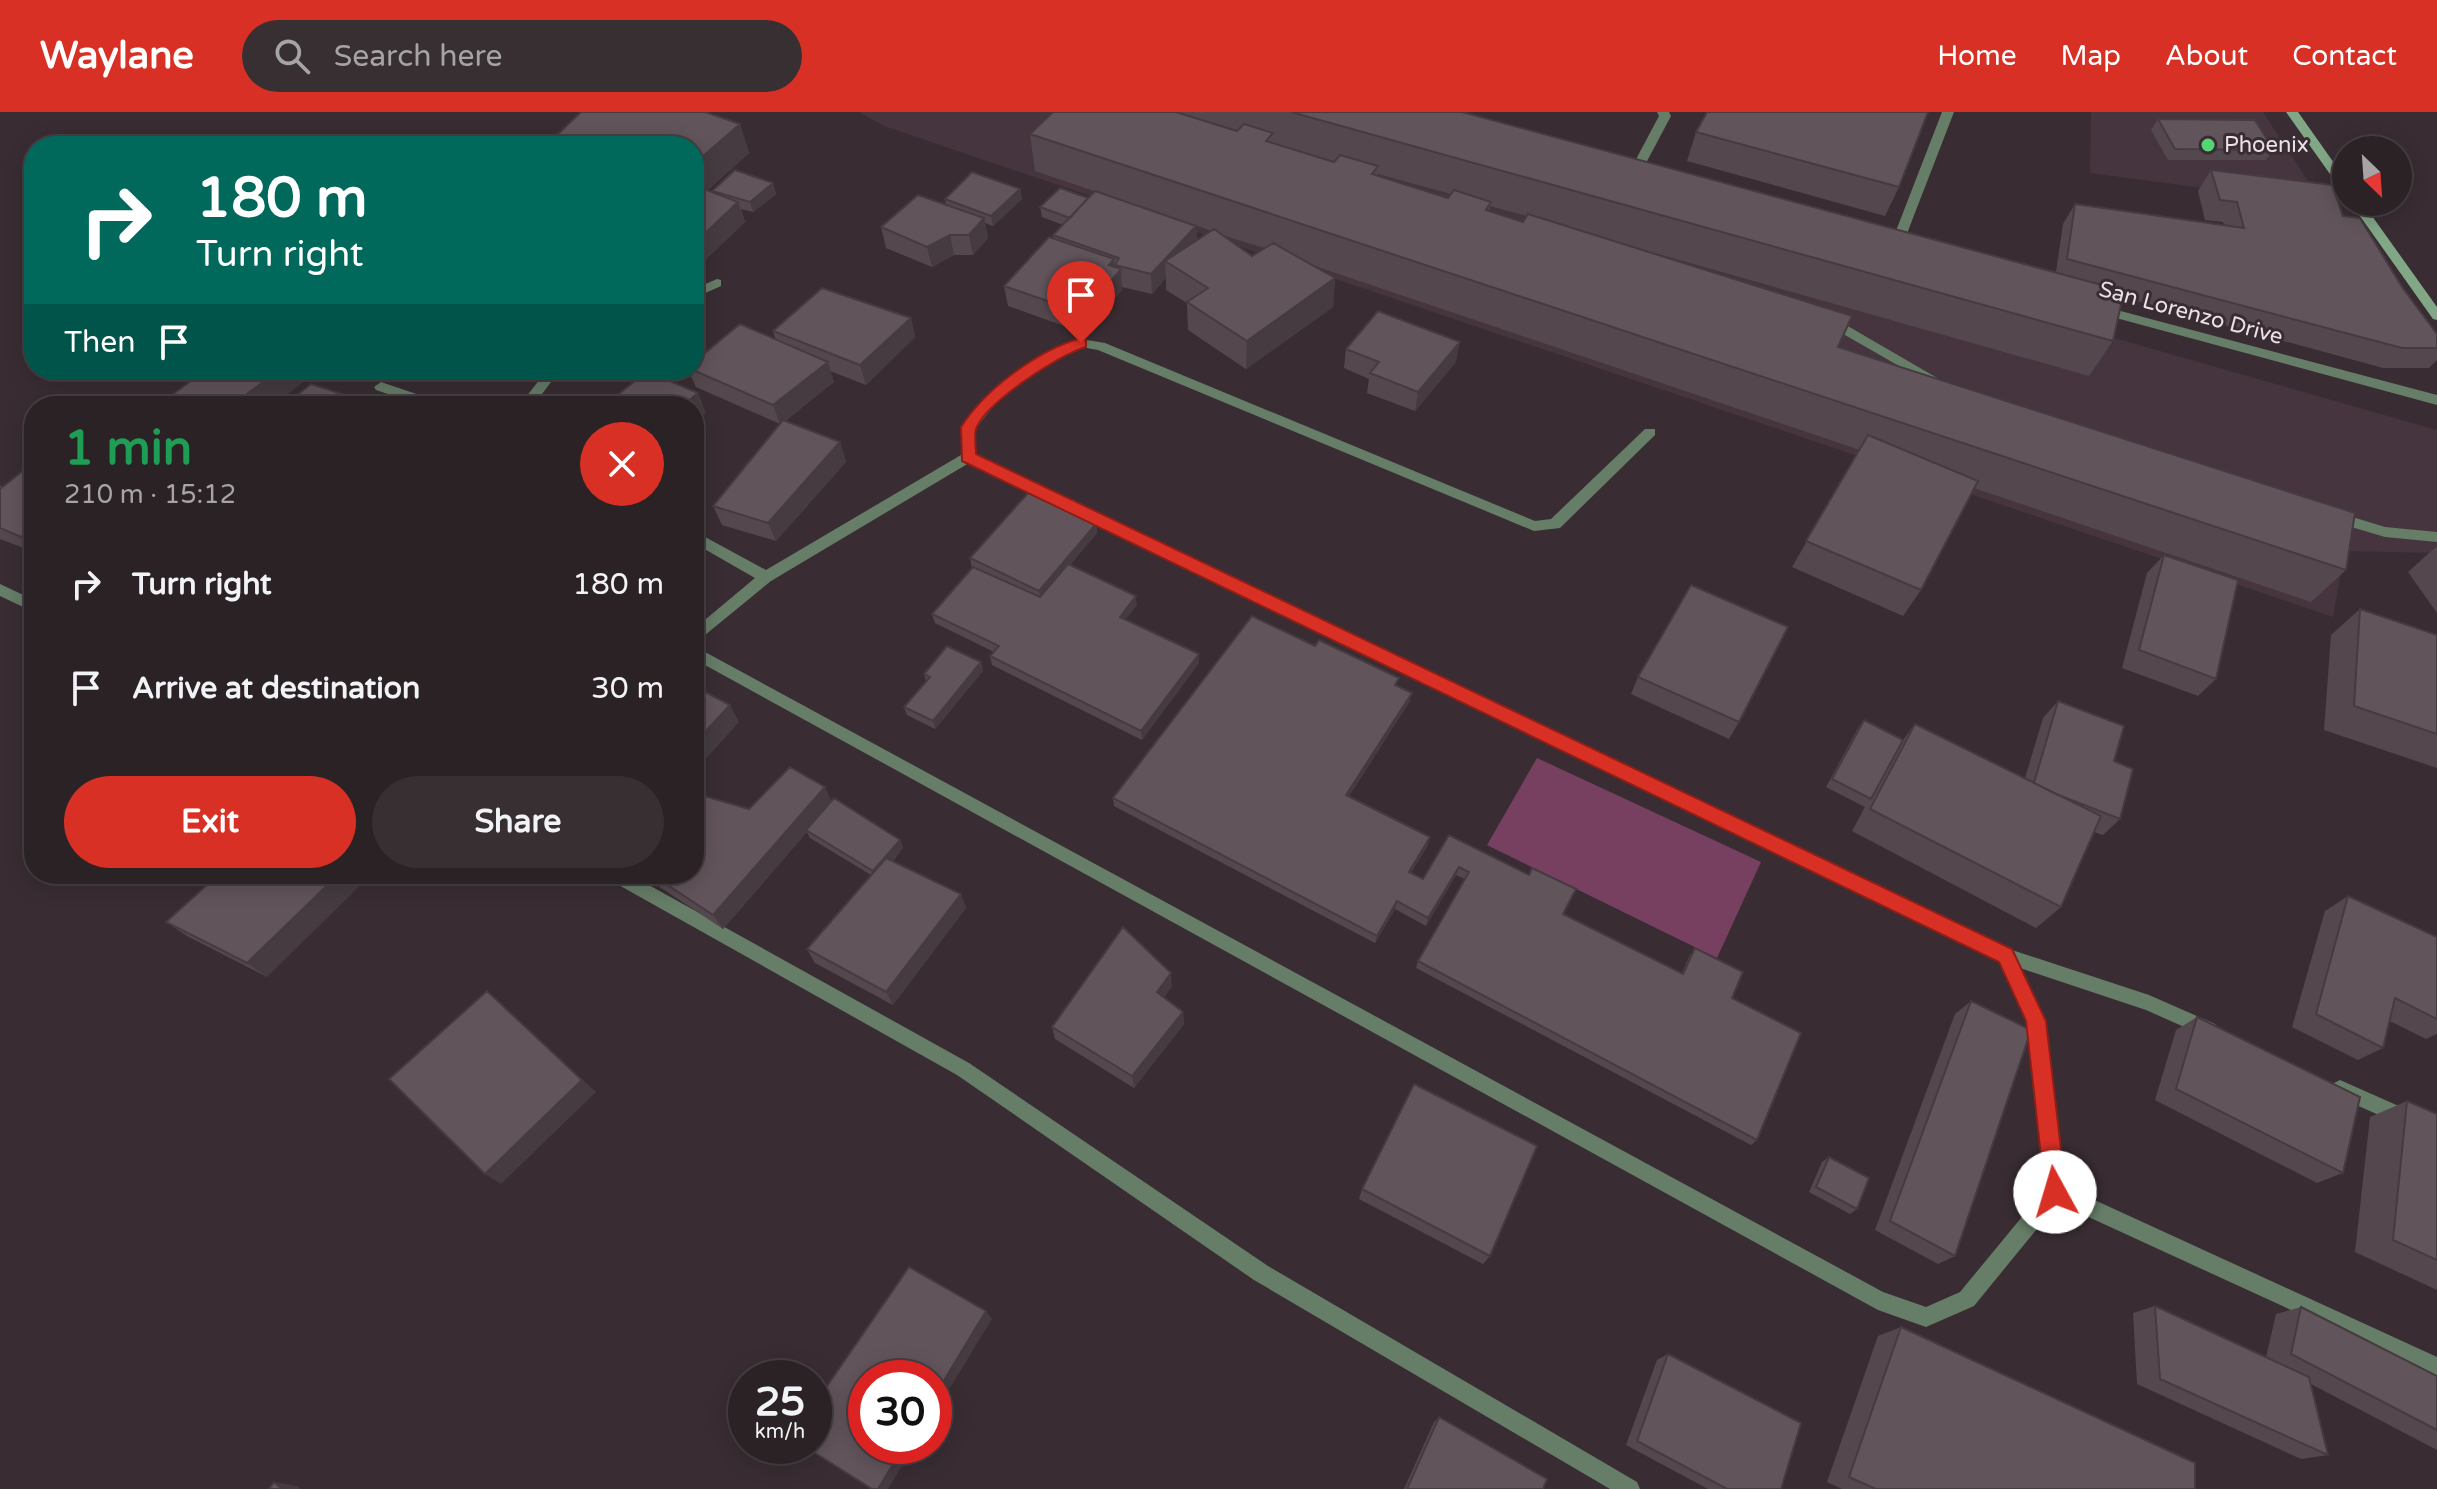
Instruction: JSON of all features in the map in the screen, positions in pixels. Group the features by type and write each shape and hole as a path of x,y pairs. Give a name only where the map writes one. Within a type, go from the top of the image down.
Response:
{"main road":[{"path":"2292,112 2332,168"},
{"path":"2366,216 2437,316"}],"street":[{"path":"1630,181 1665,116 1663,112"},
{"path":"1893,254 1948,112"},
{"path":"1615,177 1645,185"},
{"path":"1879,250 1908,258"},
{"path":"704,289 717,283"},
{"name":"San Lorenzo Drive","path":"2090,307 2437,400"},
{"path":"1812,319 1842,328 1955,392"},
{"path":"968,457 969,427 994,396 1064,348 1081,343 1100,346 1534,526 1555,524 1650,432"},
{"path":"534,396 546,380"},
{"path":"381,387 408,396"},
{"path":"704,630 766,577 968,457"},
{"path":"968,457 2005,955 2149,1003 2221,1036"},
{"path":"2325,513 2385,532 2437,537"},
{"path":"704,542 766,577"},
{"path":"0,590 24,601"},
{"path":"704,657 1878,1300 1926,1317 1967,1299 2055,1192 2036,1021 2005,955"},
{"path":"632,884 963,1069 1261,1273 1630,1489"},
{"path":"2322,1081 2437,1132"},
{"path":"2055,1192 2437,1367"}],"shaded area":[{"path":"859,112 1322,112 2437,430 2437,553 2345,551 2333,617 884,126"},
{"path":"2091,112 2263,112 2323,204 2090,173"},
{"path":"1537,758 1761,862 1717,958 1487,845"}],"building":[{"path":"581,112 705,112 740,124 704,155 704,136 556,136"},
{"path":"1053,112 1176,112 1237,131 1244,124 1273,133 1266,141 1334,162 1340,155 1378,166 1372,174 1448,198 1454,190 1491,202 1486,210 1523,222 1528,214 1852,316 1838,347 2355,513 2346,570 1030,134"},
{"path":"1291,112 1462,112 2124,291 2113,341"},
{"path":"1707,112 1928,112 1899,187 1696,132"},
{"path":"2158,119 2255,120 2274,150 2175,149"},
{"path":"735,170 773,183 750,202 712,191"},
{"path":"2211,170 2332,185 2332,216 2360,218 2402,287 2437,334 2437,348 2402,348 2067,259 2075,204 2244,228 2237,202 2220,200"},
{"path":"972,172 1020,189 991,216 945,199"},
{"path":"1060,188 1088,198 1070,218 1040,207"},
{"path":"704,189 738,202 704,234"},
{"path":"1095,191 1196,226 1151,274 1115,265 1119,258 1053,235"},
{"path":"918,195 984,218 969,235 950,235 927,247 881,227"},
{"path":"1214,229 1252,256 1273,243 1335,278 1247,341 1187,302 1208,288 1165,261"},
{"path":"1049,237 1114,259 1109,265 1121,269 1100,295 1078,287 1062,306 1004,286"},
{"path":"822,288 911,318 860,365 773,331"},
{"path":"1378,311 1460,342 1418,392 1370,373 1379,362 1346,349"},
{"path":"740,324 828,362 773,405 704,375 704,354"},
{"path":"192,380 266,380 244,396 173,394"},
{"path":"636,380 668,380 698,393 694,396 616,396"},
{"path":"311,384 348,396 296,396"},
{"path":"783,420 840,442 768,523 713,506"},
{"path":"1868,435 1978,481 1921,590 1806,541"},
{"path":"24,470 24,534 21,537 0,528 0,489"},
{"path":"1028,493 1096,524 1039,591 970,558"},
{"path":"2164,555 2238,580 2216,679 2139,650"},
{"path":"1068,564 1136,596 1120,617 1199,654 1141,731 990,656 999,646 932,614 973,567 1040,597"},
{"path":"1691,585 1788,627 1739,722 1638,677"},
{"path":"2360,609 2437,635 2437,734 2354,706"},
{"path":"1252,616 1315,646 1319,640 1399,678 1395,685 1412,693 1346,795 1430,837 1409,872 1423,879 1449,835 1529,875 1532,868 1576,889 1563,914 1683,974 1695,948 1743,972 1732,998 1801,1033 1757,1140 1418,961 1469,872 1459,867 1428,918 1397,901 1377,936 1113,798"},
{"path":"947,646 981,662 933,721 904,707 930,677 924,674"},
{"path":"704,691 730,705 704,733"},
{"path":"2058,701 2124,726 2114,761 2133,769 2120,819 2034,783"},
{"path":"1864,720 1903,740 1871,799 1832,779"},
{"path":"1915,724 2101,816 2061,907 1870,809"},
{"path":"790,767 825,787 713,915 666,884 704,884 704,796 749,809"},
{"path":"834,798 900,840 873,871 806,830"},
{"path":"886,858 961,894 886,992 807,949"},
{"path":"208,884 329,884 247,963 166,922"},
{"path":"2348,896 2437,937 2437,1019 2395,998 2383,1048 2316,1014"},
{"path":"1123,927 1171,973 1157,992 1183,1012 1132,1076 1052,1027"},
{"path":"487,991 582,1080 485,1174 389,1079"},
{"path":"1971,1001 2031,1030 1955,1256 1890,1221"},
{"path":"2197,1017 2360,1097 2343,1173 2176,1089"},
{"path":"1414,1084 1537,1146 1490,1256 1362,1189"},
{"path":"2407,1101 2437,1114 2437,1260 2393,1240"},
{"path":"1829,1157 1869,1178 1857,1209 1816,1187"},
{"path":"909,1267 986,1311 952,1367 952,1360 848,1360 848,1464 893,1464 878,1489 872,1489 832,1464 832,1379"},
{"path":"2155,1306 2309,1377 2328,1455 2160,1379"},
{"path":"2301,1307 2437,1376 2437,1430 2291,1354"},
{"path":"1901,1327 2195,1463 2195,1489 1876,1489 1849,1477"},
{"path":"1668,1354 1801,1423 1781,1489 1727,1489 1637,1441"},
{"path":"1439,1417 1547,1479 1543,1489 1407,1489"},
{"path":"274,1482 282,1489 269,1489"}],"place":[{"name":"Phoenix","path":"2208,145"}],"route":[{"path":"1081,343 1064,348 994,396 969,427 968,457 2005,955 2036,1021 2055,1192"}]}
